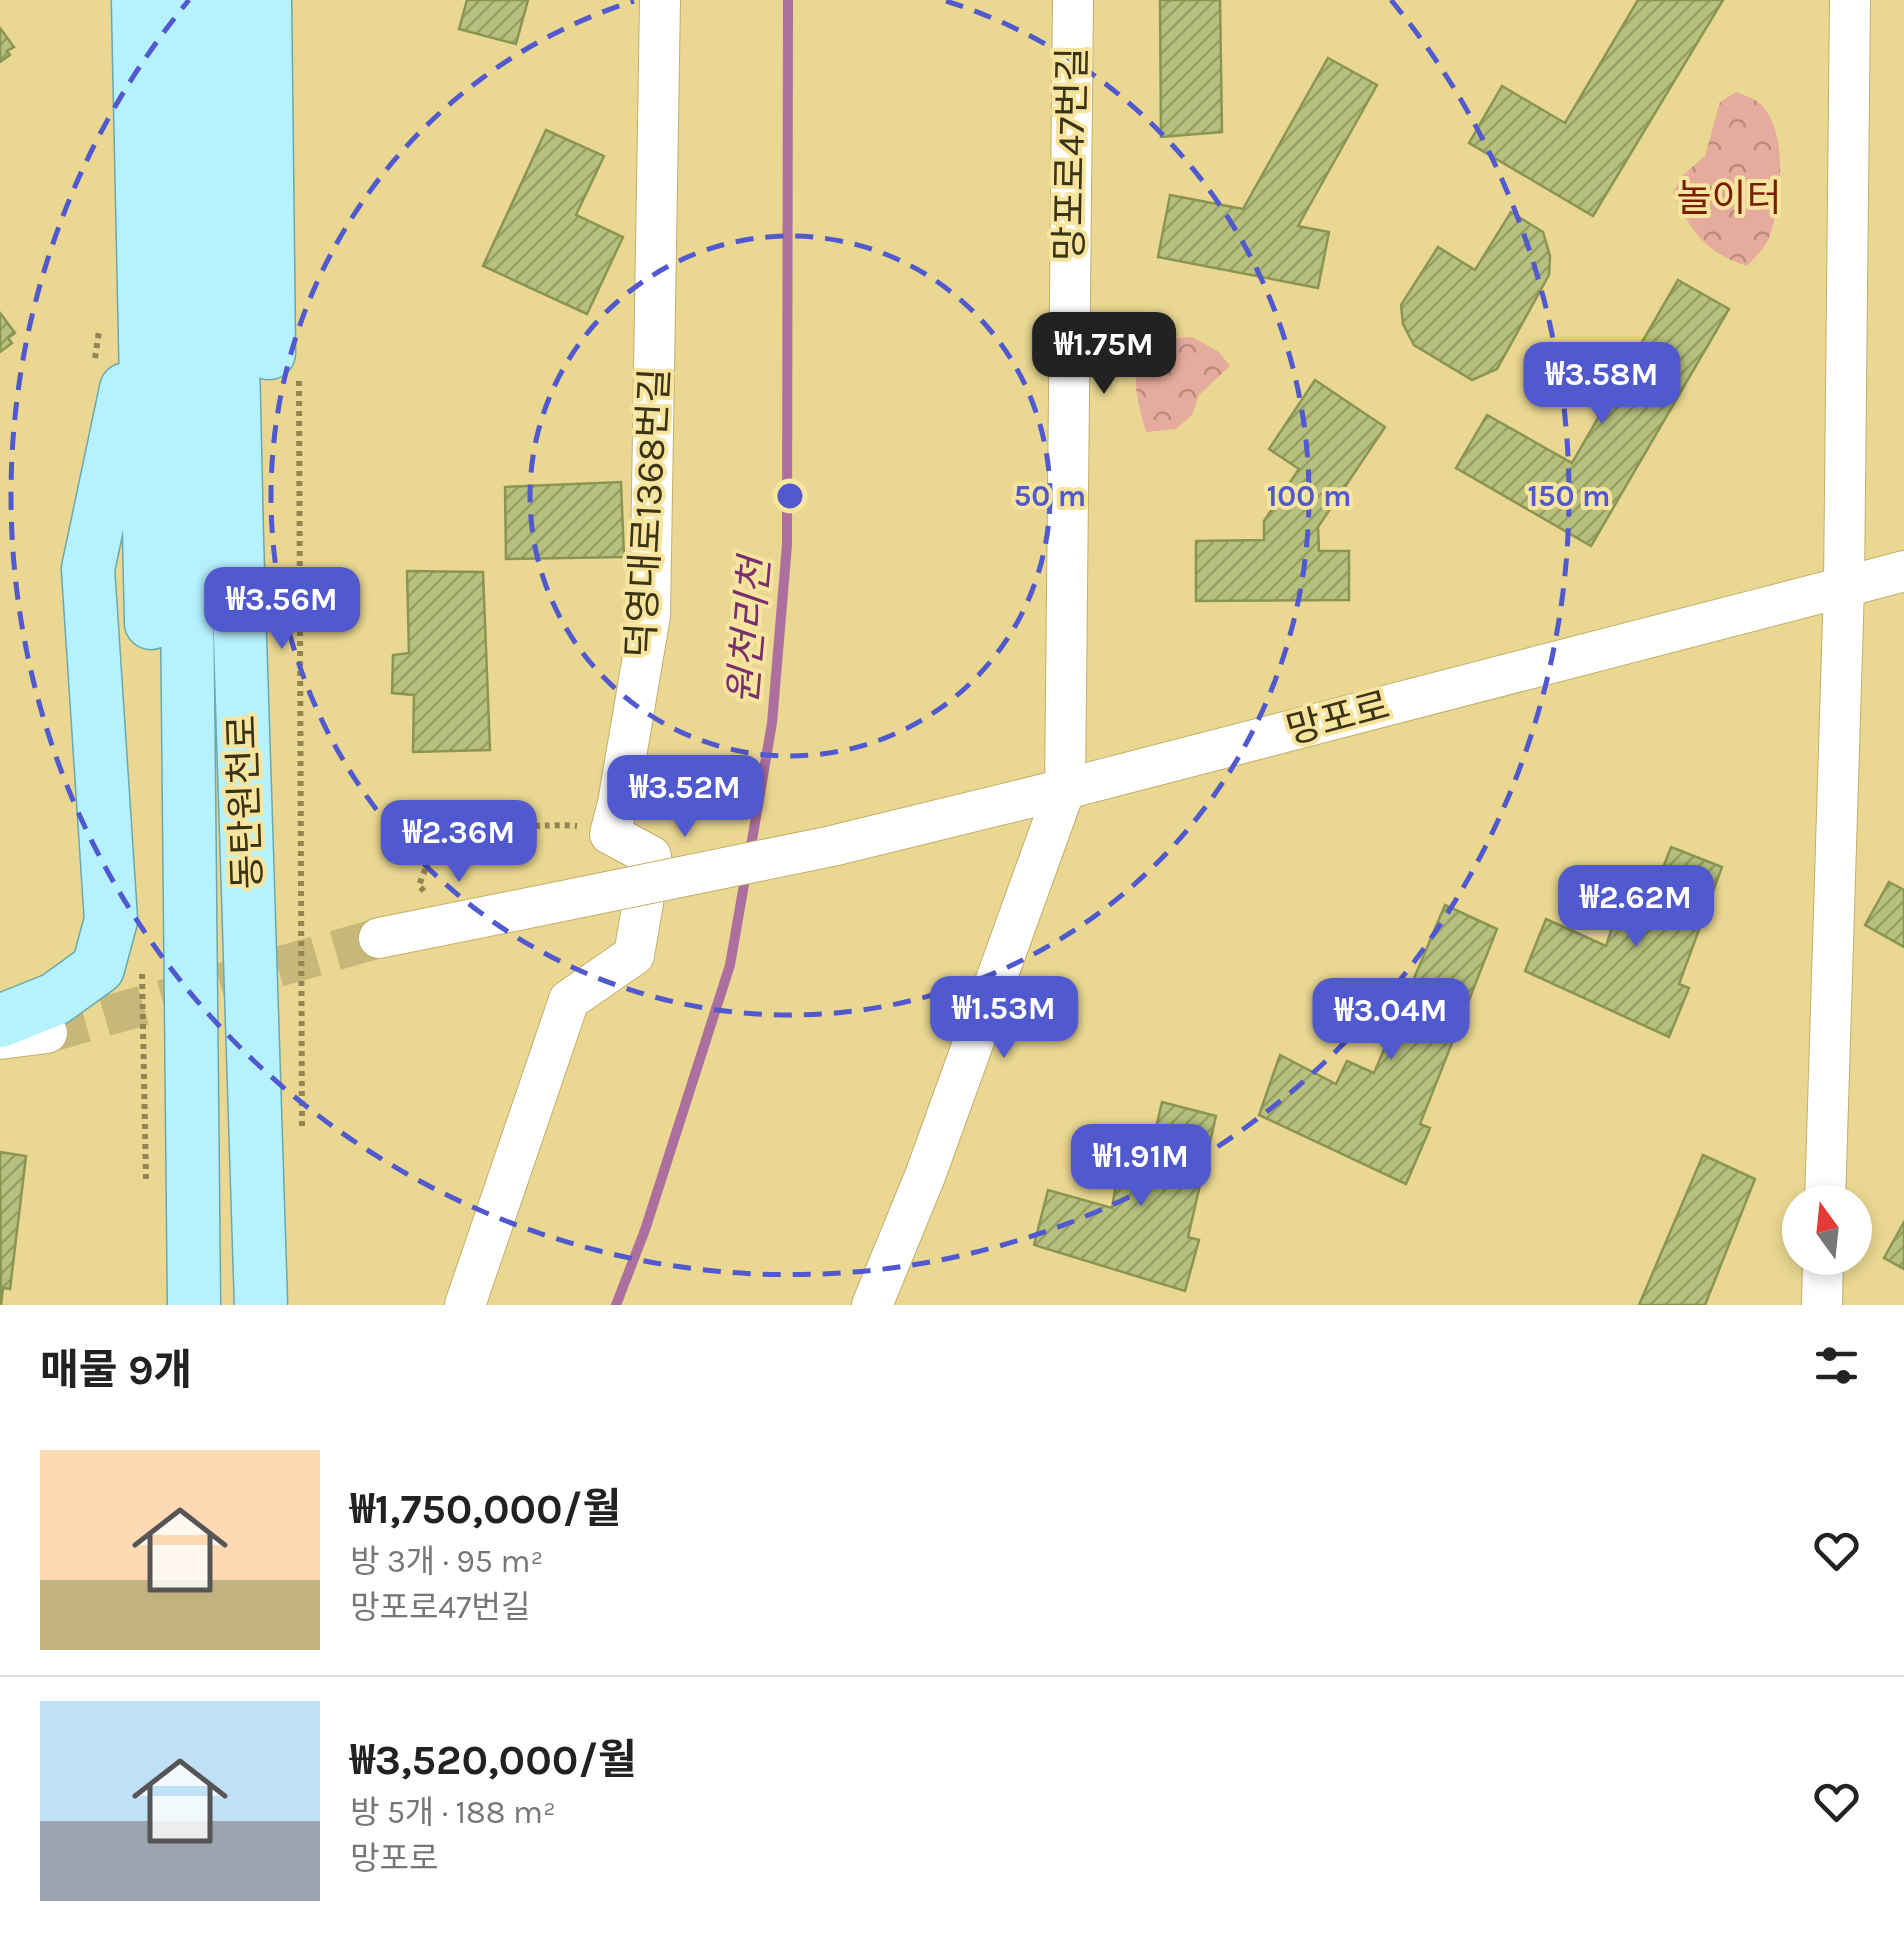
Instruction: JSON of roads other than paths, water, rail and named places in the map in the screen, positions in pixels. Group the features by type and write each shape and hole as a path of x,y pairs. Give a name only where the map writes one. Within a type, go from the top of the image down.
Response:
{"main road":[{"path":"24,1027 98,968 111,920 88,569 123,308 138,0"},
{"name":"동탄원천로","path":"177,0 184,292 194,1305"},
{"name":"동탄원천로","path":"225,0 237,560 261,1305"},
{"path":"260,1224 274,886 265,0"},
{"path":"123,308 193,1228"}],"street":[{"name":"덕영대로1368번길","path":"466,1305 568,1000 634,955 651,856 610,834 650,616 660,0"},
{"name":"망포로47번길","path":"872,1305 925,1176 1065,789 1073,0"},
{"path":"1826,1185 1844,586 1850,0"},
{"name":"망포로","path":"379,938 832,846 1904,570"},
{"path":"0,1039 24,1027"},
{"path":"1822,1305 1823,1275"}],"waterway":[{"name":"원천리천","path":"750,852 772,723 787,545 788,0"},
{"name":"원천리천","path":"616,1305 645,1230 730,965 746,873"}],"tunnel":[{"path":"47,1033 379,938"}],"park label":[{"name":"놀이터","path":"1729,198"}]}
